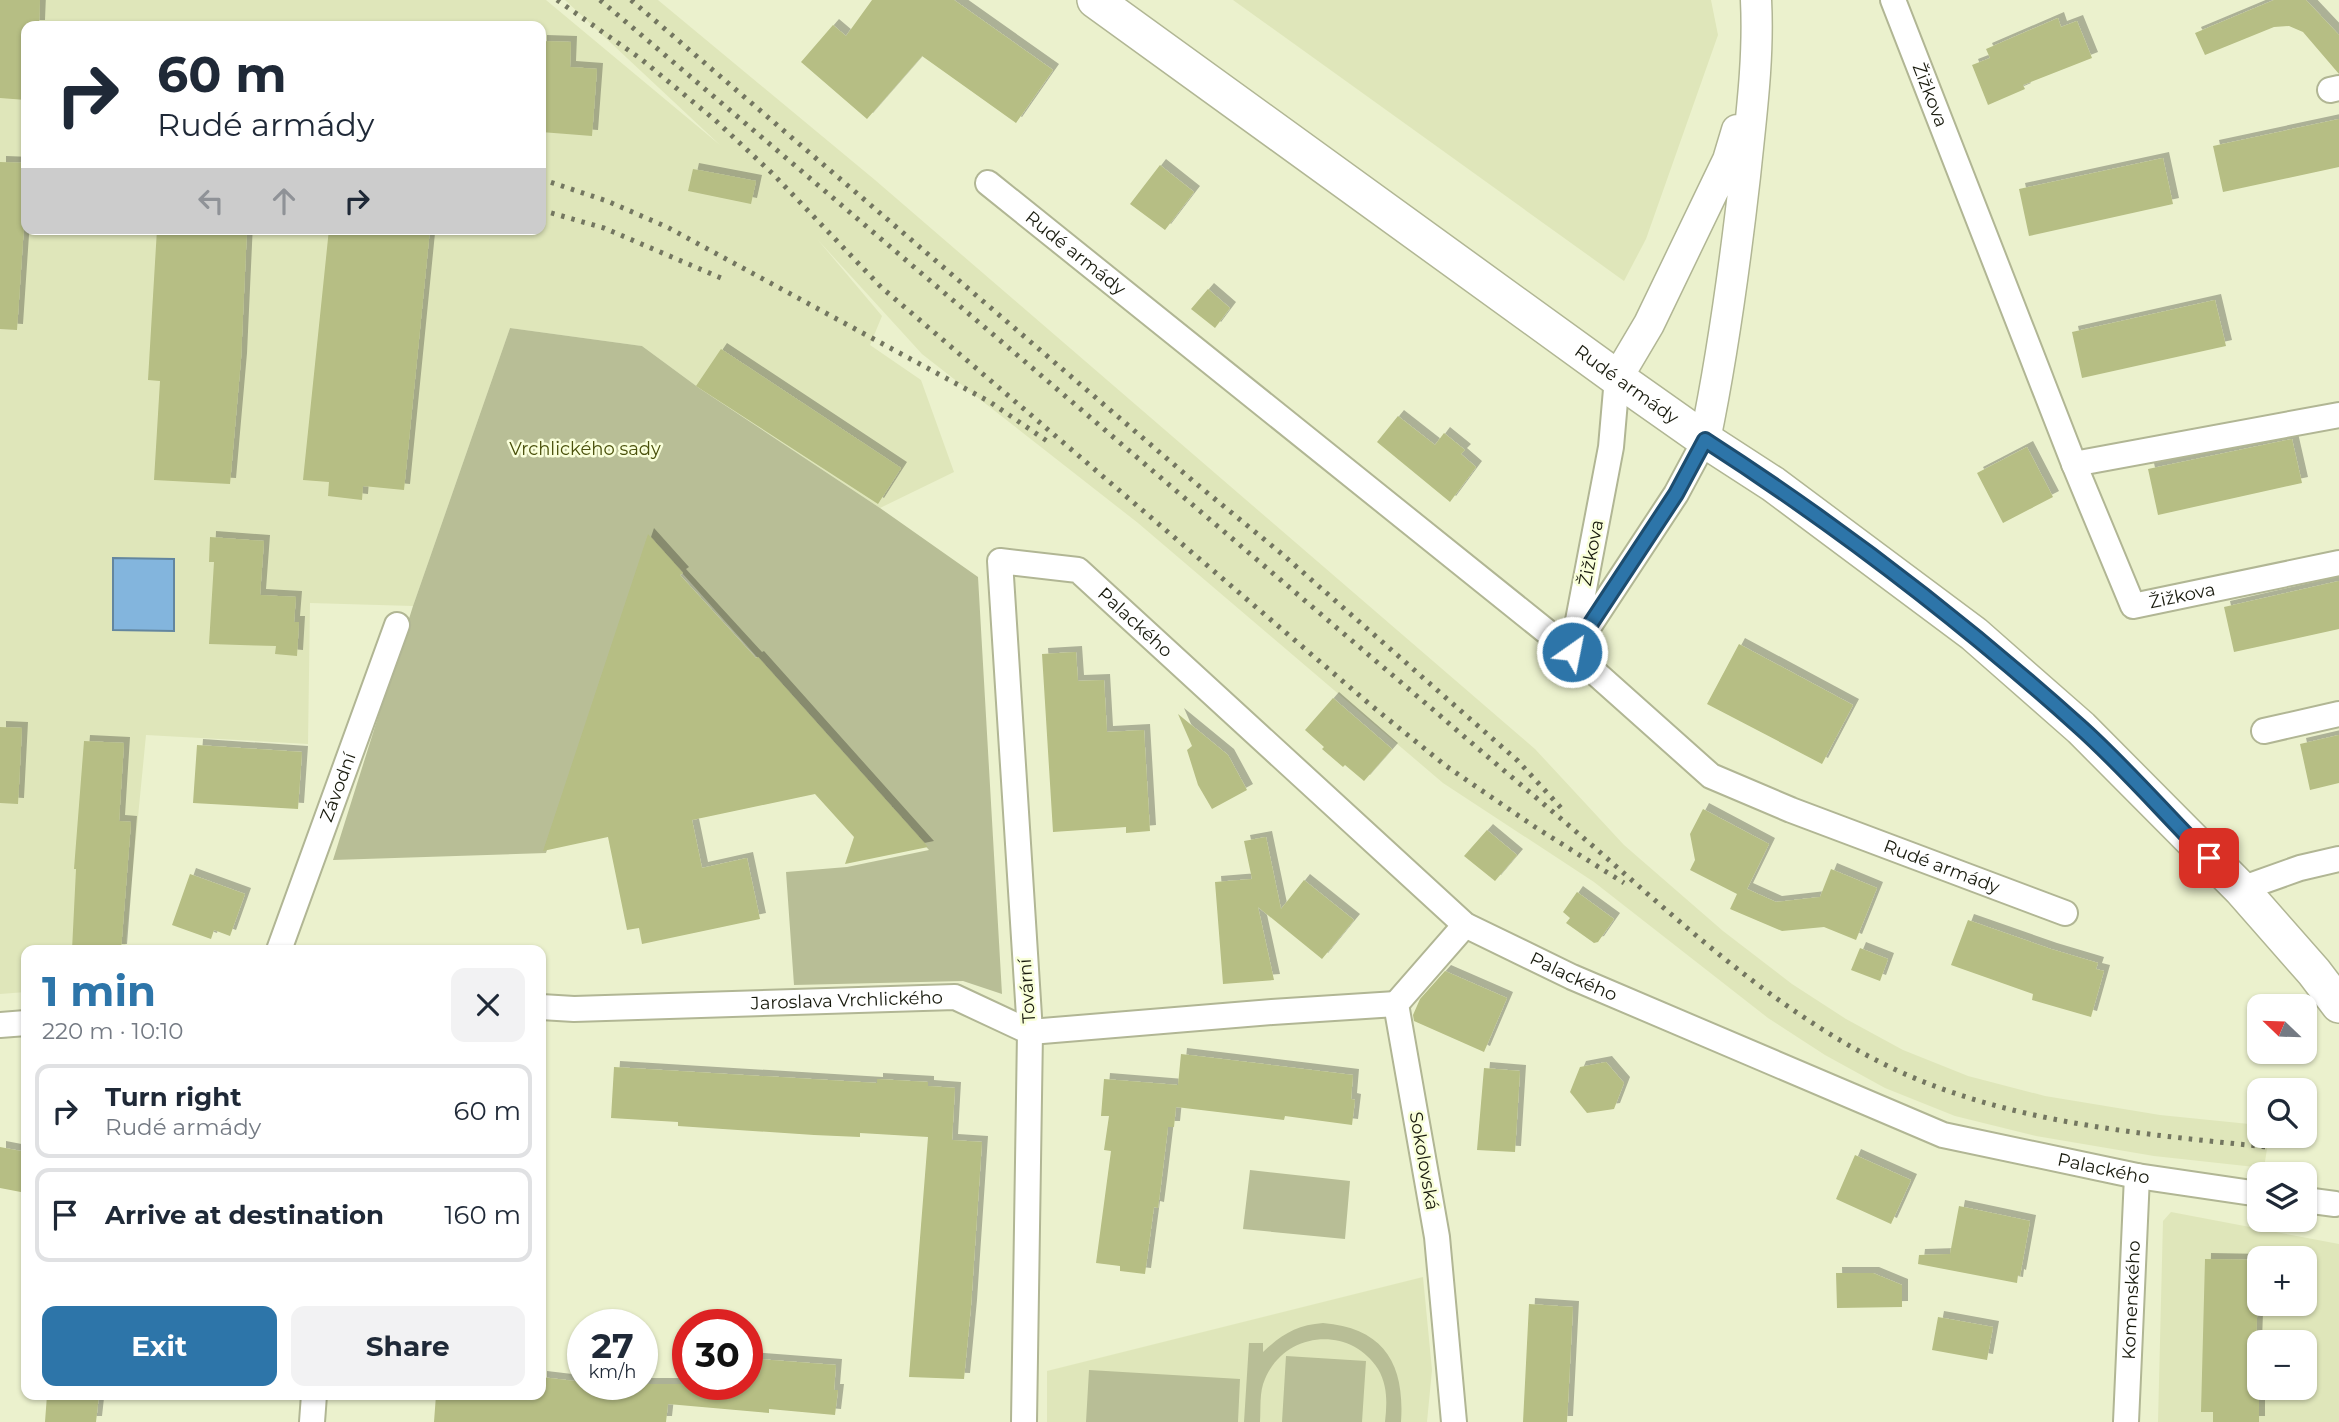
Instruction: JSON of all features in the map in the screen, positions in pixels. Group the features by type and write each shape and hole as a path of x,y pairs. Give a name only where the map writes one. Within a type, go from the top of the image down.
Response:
{"main road":[{"name":"Rudé armády","path":"1095,0 1617,378 1773,484 1974,634 2081,728 2241,889 2314,972 2339,1005"}],"street":[{"name":"Žižkova","path":"1572,652 1676,494 1705,440 1719,372 1738,237 1757,66 1756,0"},
{"name":"Žižkova","path":"1893,0 2074,464 2133,606 2339,563"},
{"name":"Žižkova","path":"1572,652 1611,447 1617,378 1649,324 1728,160 1757,66"},
{"name":"Rudé armády","path":"988,183 1572,652 1711,776 1813,819 2065,913"},
{"path":"2074,464 2339,415"},
{"name":"Palackého","path":"1000,561 1078,570 1465,925 1572,977 1943,1135 2137,1177 2247,1192"},
{"name":"Tovární","path":"1000,561 1030,1032 1024,1422"},
{"name":"Závodní","path":"281,945 397,625"},
{"path":"2264,731 2339,714"},
{"path":"2241,889 2300,868 2339,859"},
{"path":"1396,1004 1465,925"},
{"name":"Jaroslava Vrchlického","path":"546,1007 574,1009 955,998 1030,1032 1396,1004"},
{"name":"Sokolovská","path":"1396,1004 1437,1237 1454,1422"},
{"path":"0,1025 21,1023"},
{"name":"Komenského","path":"2126,1422 2137,1177"},
{"path":"2317,1202 2335,1204"},
{"path":"312,1422 314,1400"}],"shaded area":[{"path":"0,0 546,0 720,145 565,0 658,0 875,180 1535,749 1624,845 1723,931 1792,984 1846,1019 1903,1050 1968,1076 2045,1096 2160,1115 2247,1124 2247,1148 2267,1148 2265,1162 2247,1162 2247,1166 2154,1156 2036,1136 1955,1116 1885,1088 1825,1055 1768,1018 1594,882 1443,783 1138,523 922,354 818,240 882,316 870,345 921,380 954,472 880,508 699,388 642,346 510,328 413,606 310,603 308,744 146,735 125,945 21,945 21,992 0,994"},
{"path":"1233,0 1711,0 1718,35 1646,239 1624,281"},
{"path":"2171,1212 2247,1226 2247,1232 2276,1232 2339,1244 2339,1422 2158,1422 2163,1221"},
{"path":"1423,1277 1432,1370 1427,1422 1047,1422 1047,1371"}],"green space":[{"name":"Vrchlického sady","path":"510,328 642,346 699,388 880,508 978,577 1002,994 963,981 794,985 786,872 847,867 929,850 650,537 546,853 333,860 413,606"},
{"path":"1250,1170 1350,1181 1345,1239 1243,1229"},
{"path":"1323,1323 1361,1332 1376,1341 1386,1353 1399,1383 1401,1422 1385,1422 1384,1382 1378,1369 1366,1355 1351,1345 1335,1340 1319,1340 1302,1343 1287,1351 1274,1363 1263,1384 1260,1422 1244,1422 1249,1343 1263,1343 1263,1352 1290,1332"},
{"path":"1286,1356 1366,1361 1362,1422 1282,1422"},
{"path":"1089,1370 1240,1379 1238,1422 1086,1422"}],"water":[{"path":"113,558 174,559 174,631 113,630"}],"building":[{"path":"0,0 40,0 39,21 21,21 21,100 0,98"},
{"path":"872,0 954,0 1053,70 1016,123 922,56 867,119 801,62 833,25 846,36"},
{"path":"2274,0 2306,0 2339,35 2339,74 2303,32 2289,26 2274,27 2205,55 2195,33"},
{"path":"2058,18 2061,27 2077,21 2092,58 2023,85 2025,89 1988,105 1972,65 1990,58 1986,49"},
{"path":"546,41 571,42 570,67 597,69 592,136 546,132"},
{"path":"2339,119 2339,167 2223,192 2213,146"},
{"path":"2163,158 2173,204 2029,236 2019,189"},
{"path":"0,162 21,163 21,235 23,235 17,330 0,329"},
{"path":"1160,165 1194,192 1165,230 1130,204"},
{"path":"693,169 756,181 751,204 688,191"},
{"path":"157,235 247,235 241,359 230,484 154,480 160,381 148,380"},
{"path":"328,235 429,235 404,490 363,486 362,500 328,496 329,482 303,480"},
{"path":"1208,289 1230,308 1215,328 1191,309"},
{"path":"2215,300 2226,346 2082,378 2072,332"},
{"path":"721,349 901,468 878,504 696,386"},
{"path":"1398,416 1435,445 1444,433 1465,450 1461,454 1476,467 1450,502 1377,442"},
{"path":"2292,439 2302,483 2158,515 2148,469"},
{"path":"2027,447 2053,497 2003,523 1977,473"},
{"path":"648,534 683,573 680,575 756,658 758,657 928,847 845,864 854,837 815,794 692,820 702,868 747,858 760,919 642,944 639,928 627,930 608,837 543,851"},
{"path":"210,537 264,541 260,595 296,597 294,622 299,622 297,656 275,654 276,646 209,644 214,562 209,562"},
{"path":"2339,581 2339,629 2234,652 2224,607"},
{"path":"1739,644 1853,705 1822,764 1707,704"},
{"path":"1076,652 1078,681 1104,680 1107,732 1144,730 1150,831 1126,833 1126,827 1053,832 1042,654"},
{"path":"1333,698 1392,749 1364,781 1322,749 1324,747 1305,730"},
{"path":"1178,714 1228,755 1247,790 1212,809 1198,785 1187,750 1192,746"},
{"path":"0,727 22,728 18,804 0,803"},
{"path":"2339,735 2339,783 2310,790 2300,744"},
{"path":"84,741 124,743 119,821 131,822 121,945 72,945 74,869"},
{"path":"197,745 302,752 298,809 193,803"},
{"path":"1703,809 1769,844 1747,889 1776,902 1820,897 1831,869 1877,888 1856,940 1824,927 1782,931 1730,909 1737,894 1690,870 1695,860 1690,834"},
{"path":"1487,830 1517,855 1495,881 1464,856"},
{"path":"1266,837 1281,909 1304,880 1354,920 1322,959 1258,907 1274,980 1223,984 1215,882 1252,879 1244,841"},
{"path":"190,874 245,894 230,936 214,930 211,939 172,925"},
{"path":"1577,892 1614,919 1598,942 1594,943 1566,923 1570,918 1563,912"},
{"path":"1968,920 2098,963 2096,969 2104,971 2091,1017 2032,1000 2033,994 1951,965"},
{"path":"1860,948 1888,959 1880,981 1851,970"},
{"path":"1445,971 1507,998 1484,1052 1414,1021 1413,1015 1420,999"},
{"path":"1181,1054 1353,1075 1351,1099 1355,1100 1352,1125 1285,1116 1284,1120 1176,1107 1174,1127 1168,1127 1158,1208 1154,1207 1145,1274 1120,1271 1120,1266 1096,1263 1111,1151 1104,1150 1109,1116 1101,1116 1104,1079 1178,1085"},
{"path":"1606,1062 1624,1083 1614,1109 1587,1113 1570,1092 1580,1067"},
{"path":"614,1067 877,1083 877,1079 928,1082 928,1086 955,1088 952,1140 982,1142 964,1379 909,1377 928,1137 860,1133 860,1137 814,1135 678,1126 678,1122 611,1118"},
{"path":"1484,1068 1520,1071 1515,1152 1477,1150"},
{"path":"0,1147 21,1151 21,1192 0,1188"},
{"path":"1855,1155 1911,1180 1891,1224 1836,1199"},
{"path":"1959,1206 2030,1221 2017,1283 1918,1264 1919,1255 1950,1254"},
{"path":"2205,1259 2247,1260 2247,1316 2257,1316 2257,1330 2247,1330 2247,1400 2259,1400 2259,1422 2213,1422 2213,1412 2201,1412"},
{"path":"1836,1273 1873,1273 1902,1285 1902,1307 1837,1308"},
{"path":"1529,1304 1573,1307 1567,1422 1523,1422"},
{"path":"1938,1317 1993,1327 1987,1360 1932,1350"},
{"path":"763,1359 836,1365 834,1390 838,1390 835,1415 769,1409 769,1413 668,1404 666,1422 434,1422 436,1400 546,1400 546,1378 567,1380 567,1400 658,1400 658,1384 672,1384 672,1400 763,1400"},
{"path":"47,1400 98,1400 96,1422 45,1422"}],"railway":[{"path":"557,0 641,59 715,120 773,174 881,287 1373,707 1446,766 1624,883"},
{"path":"600,0 1676,919 1780,1001 1855,1049 1894,1069 1983,1102 2030,1114 2124,1131 2247,1145"},
{"path":"631,0 1282,554 1518,761 1563,810"},
{"path":"546,181 607,201 667,227 990,402 1047,441"},
{"path":"546,211 604,228 721,278"}],"route":[{"path":"1572,652 1676,494 1705,440 1773,484 1974,634 2081,728 2209,858"}]}
